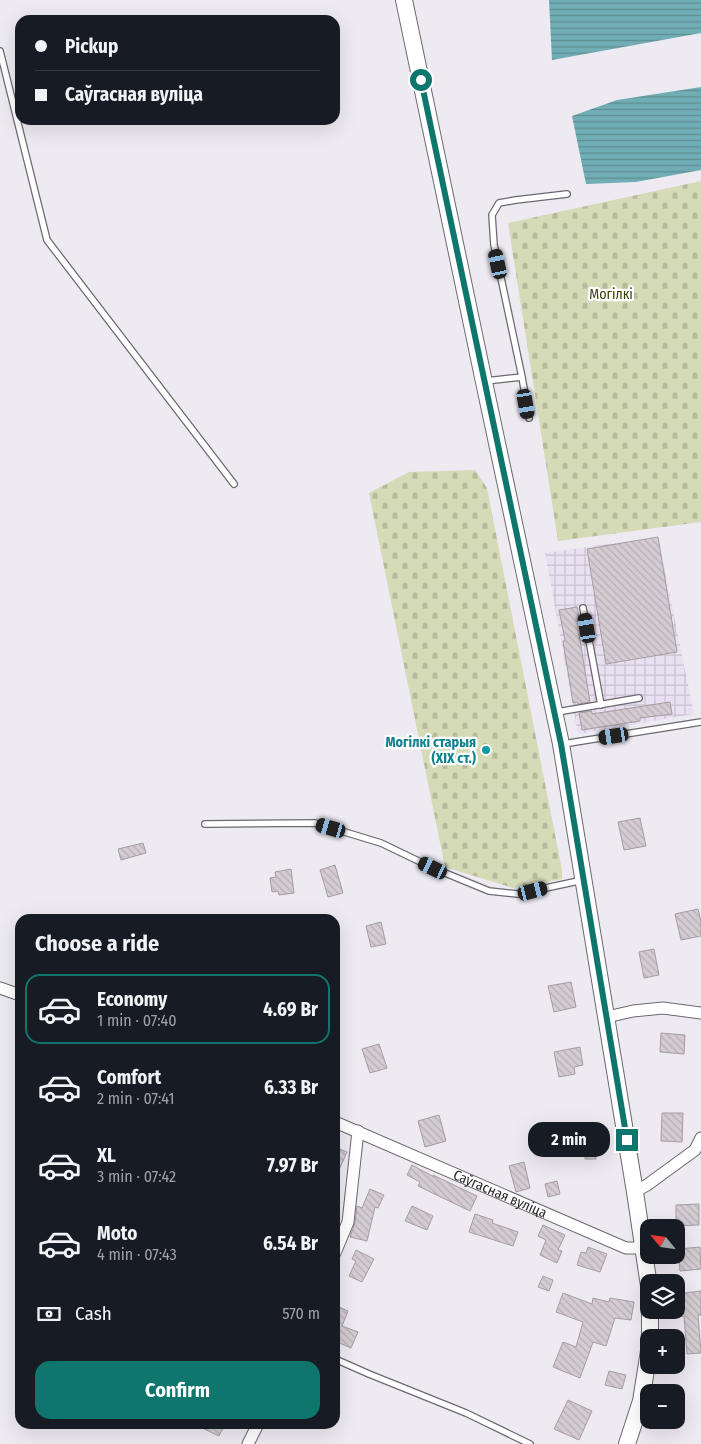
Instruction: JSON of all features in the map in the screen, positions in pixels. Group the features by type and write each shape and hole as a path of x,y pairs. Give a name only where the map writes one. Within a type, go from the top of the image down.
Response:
{"main road":[{"path":"404,0 555,712 640,1223"},
{"path":"627,1444 641,1401 645,1374"}],"street":[{"path":"0,988 15,993"},
{"path":"607,1017 663,1008 701,1012"},
{"name":"Саўгасная вуліца","path":"340,1124 626,1248 640,1248"},
{"path":"340,1241 348,1222 358,1131"},
{"path":"635,1192 698,1150 701,1138"},
{"path":"248,1444 256,1429"}],"lane":[{"path":"0,51 15,111"},
{"path":"18,125 47,240 234,484"},
{"path":"529,418 494,245 492,215 499,203 567,194"},
{"path":"484,382 522,377"},
{"path":"583,608 601,705"},
{"path":"555,712 639,698"},
{"path":"561,744 701,722"},
{"path":"205,824 314,823 381,843 433,868 489,891 518,894 584,880"},
{"path":"340,1361 466,1413 530,1444"}],"shaded area":[{"path":"658,537 694,714 578,734 545,553"}],"green space":[{"name":"Могілкі","path":"701,181 701,522 558,541 508,223"},
{"path":"475,470 487,488 562,870 562,879 513,888 445,867 369,493 409,472"}],"water":[{"path":"549,0 701,0 701,33 552,60"},
{"path":"701,87 701,170 636,182 586,184 572,116 617,100"}],"building":[{"path":"658,537 677,652 606,664 587,549"},
{"path":"577,607 582,633 579,634 590,702 578,704 577,702 573,703 559,610"},
{"path":"670,702 672,714 640,718 640,721 582,730 579,713 592,711 592,714"},
{"path":"640,818 646,846 624,850 618,822"},
{"path":"143,843 146,853 121,860 118,849"},
{"path":"335,865 343,893 328,897 320,870"},
{"path":"291,869 294,893 279,895 278,891 272,892 270,878 276,877 275,872"},
{"path":"698,909 701,922 701,936 681,940 675,914"},
{"path":"381,922 386,944 371,947 366,926"},
{"path":"654,949 659,975 644,978 639,952"},
{"path":"571,982 576,1007 554,1012 548,986"},
{"path":"661,1033 685,1035 684,1054 660,1052"},
{"path":"379,1044 387,1068 370,1073 362,1049"},
{"path":"580,1047 583,1065 574,1067 575,1074 559,1077 554,1052"},
{"path":"662,1113 683,1113 682,1142 661,1141"},
{"path":"439,1115 446,1141 425,1147 418,1121"},
{"path":"595,1140 596,1159 585,1159 585,1141"},
{"path":"340,1149 347,1152 340,1168"},
{"path":"524,1162 530,1188 516,1192 509,1166"},
{"path":"412,1165 477,1196 470,1211 418,1186 420,1182 407,1175"},
{"path":"557,1181 560,1194 548,1197 545,1184"},
{"path":"370,1189 384,1195 378,1208 375,1207 367,1241 350,1237 355,1223 357,1206 362,1208"},
{"path":"699,1204 699,1225 685,1226 685,1219 676,1219 676,1205"},
{"path":"412,1206 433,1216 427,1230 405,1221"},
{"path":"475,1214 493,1220 492,1223 518,1232 513,1246 469,1232"},
{"path":"543,1225 565,1235 558,1250 562,1251 557,1263 540,1255 546,1240 538,1236"},
{"path":"588,1247 607,1254 600,1272 577,1265 581,1252 586,1253"},
{"path":"700,1247 701,1269 680,1271 679,1264 685,1264 685,1248"},
{"path":"356,1250 374,1259 362,1282 349,1276 356,1261 352,1259"},
{"path":"543,1276 553,1280 549,1291 538,1287"},
{"path":"701,1291 701,1315 698,1315 701,1353 687,1354 684,1319 685,1293"},
{"path":"563,1293 592,1304 593,1298 609,1302 610,1298 634,1302 631,1320 615,1318 606,1346 593,1342 580,1378 553,1367 563,1342 576,1347 583,1322 556,1312"},
{"path":"340,1307 348,1311 342,1326 358,1332 351,1348 340,1343"},
{"path":"609,1371 626,1375 622,1389 605,1385"},
{"path":"568,1400 592,1411 579,1440 554,1429"},
{"path":"204,1429 222,1429 219,1436"}],"place":[{"name":"Могілкі старыя (XIX ст.)","path":"486,750"}],"route":[{"path":"421,80 561,744 627,1140"}]}
